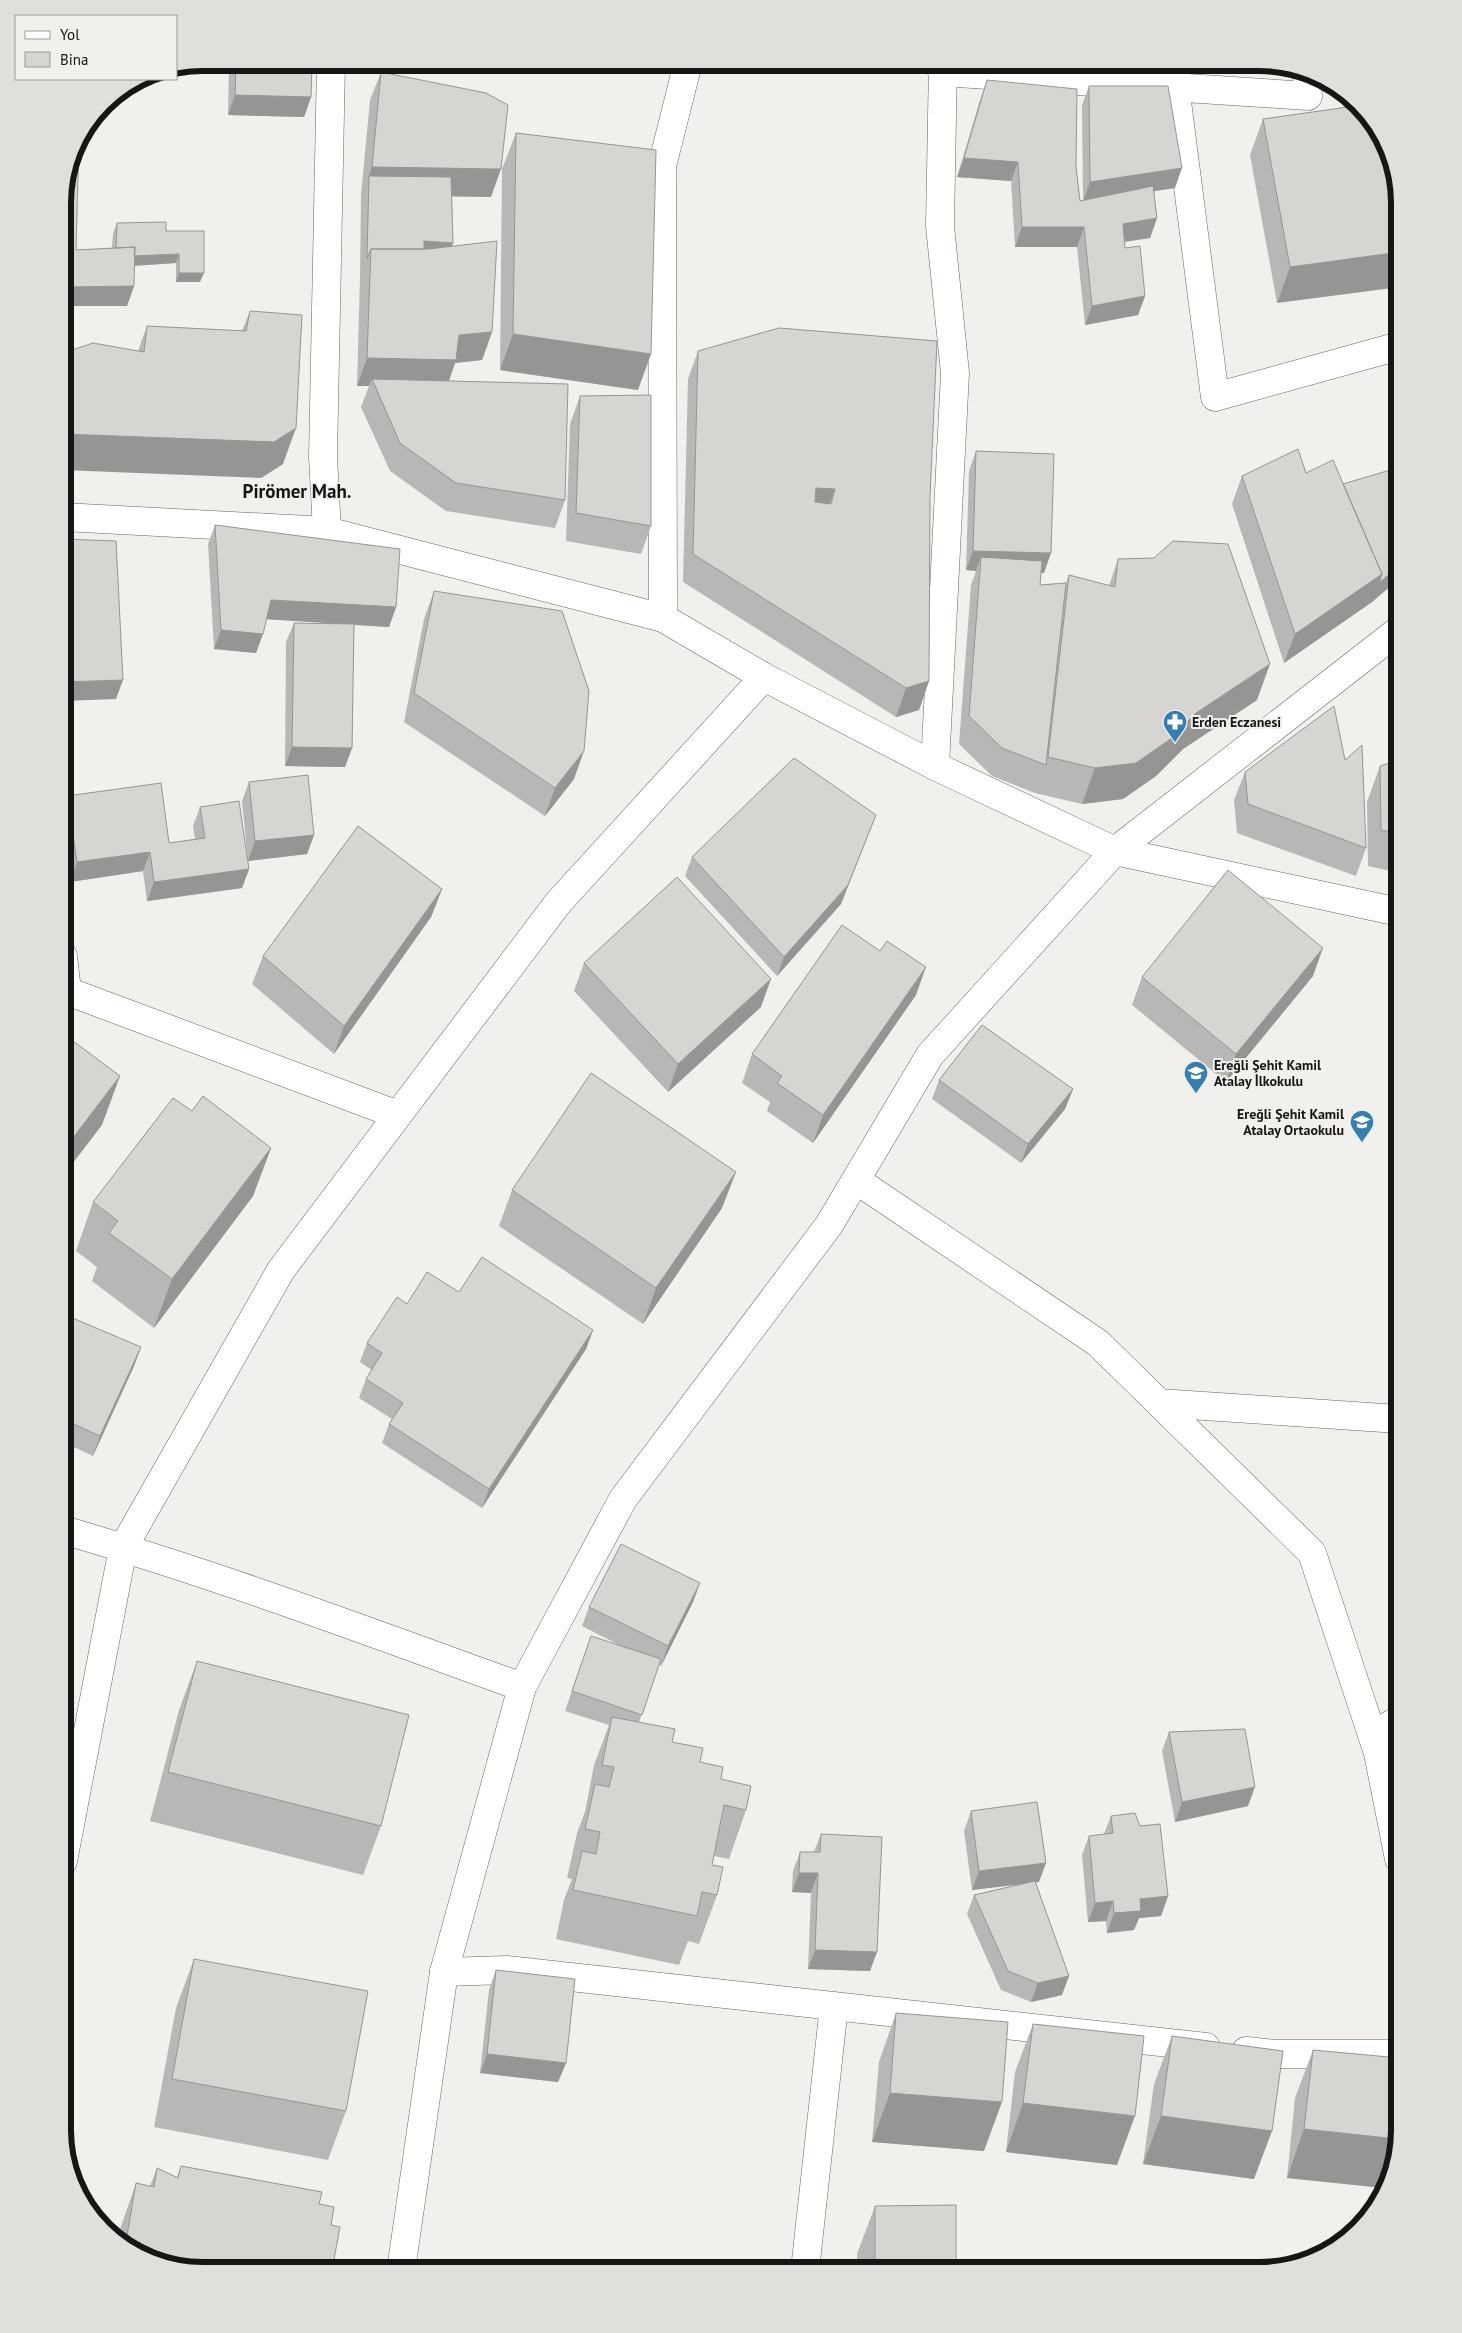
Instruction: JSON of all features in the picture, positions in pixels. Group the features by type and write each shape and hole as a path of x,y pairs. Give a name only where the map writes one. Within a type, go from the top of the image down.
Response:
{"street":[{"path":"327,531 323,457 331,71"},
{"path":"663,618 662,166 686,71"},
{"path":"934,766 955,373 940,226 942,72"},
{"path":"1000,72 1308,96 1307,81"},
{"path":"1175,86 1215,397 1391,348"},
{"path":"72,517 327,531 663,618 764,677 934,766 1115,851 1391,910"},
{"path":"402,2261 444,1972 522,1688 623,1498 829,1224 930,1055 1115,851 1391,637"},
{"path":"71,1800 123,1548 281,1270 558,903 764,677"},
{"path":"72,993 398,1115"},
{"path":"856,1180 1098,1342 1312,1553 1372,1734 1391,1819"},
{"path":"1159,1403 1391,1418"},
{"path":"71,1532 306,1608 522,1688"},
{"path":"1372,1734 1391,1724"},
{"path":"444,1972 507,1970 1275,2054 1391,2054"},
{"path":"807,2262 834,2006"}],"building":[{"path":"236,71 312,71 311,97 235,95"},
{"path":"381,72 486,93 508,105 501,169 372,167"},
{"path":"987,80 1077,89 1076,167 1080,201 1153,186 1157,218 1123,224 1125,248 1140,246 1145,296 1092,306 1084,227 1022,227 1018,162 964,158"},
{"path":"1089,86 1168,86 1182,168 1090,182"},
{"path":"1349,107 1358,116 1369,130 1377,145 1388,177 1391,203 1391,253 1290,267 1263,119"},
{"path":"516,133 656,150 651,354 513,334"},
{"path":"78,161 76,250 135,247 134,286 72,287 72,186"},
{"path":"369,176 451,177 453,243 424,241 424,249 371,249 367,258"},
{"path":"166,222 166,231 204,231 204,273 179,273 179,254 134,256 135,247 116,248 117,223"},
{"path":"497,241 492,332 459,335 456,360 367,358 371,249 428,249"},
{"path":"250,311 302,315 296,428 274,442 72,434 72,350 93,343 144,352 147,326 246,331"},
{"path":"779,328 937,341 930,497 929,681 906,688 693,554 698,351","holes":["816,488 835,489 831,504 815,502"]},
{"path":"372,379 568,384 565,500 456,483 400,443"},
{"path":"651,395 651,526 576,513 580,396"},
{"path":"1298,449 1306,473 1333,460 1382,574 1295,634 1242,476"},
{"path":"976,451 1054,454 1051,553 973,551"},
{"path":"1391,470 1391,573 1379,583 1382,574 1343,484"},
{"path":"215,525 400,549 396,607 271,600 263,634 221,630"},
{"path":"72,539 116,541 123,680 72,682"},
{"path":"1173,541 1228,544 1270,664 1196,713 1169,740 1136,763 1095,768 1048,757 1069,575 1115,587 1118,559 1154,558"},
{"path":"981,557 1042,561 1040,585 1066,583 1046,765 1002,748 969,716"},
{"path":"434,591 562,611 589,691 584,751 555,788 414,693"},
{"path":"294,623 354,624 352,748 292,747"},
{"path":"1334,706 1345,760 1362,745 1366,848 1248,804 1245,772"},
{"path":"794,758 876,815 848,885 784,957 692,857"},
{"path":"1391,763 1391,832 1381,830 1380,766"},
{"path":"308,775 314,835 255,841 249,782"},
{"path":"161,783 169,843 205,838 200,807 239,801 249,869 154,882 150,852 77,862 72,827 72,795"},
{"path":"358,826 442,889 344,1026 263,956"},
{"path":"1228,870 1323,948 1236,1054 1142,977"},
{"path":"677,877 771,979 678,1064 584,963"},
{"path":"842,925 880,951 887,941 926,967 823,1115 777,1083 782,1076 752,1054"},
{"path":"982,1025 1073,1089 1028,1144 939,1080"},
{"path":"72,1040 120,1076 72,1140"},
{"path":"591,1073 736,1172 656,1288 512,1190"},
{"path":"203,1096 271,1148 172,1279 109,1233 118,1221 93,1202 173,1098 192,1111"},
{"path":"482,1257 593,1330 489,1489 389,1424 403,1403 366,1379 382,1353 367,1343 397,1297 407,1304 427,1272 459,1292"},
{"path":"71,1318 141,1347 100,1436 71,1423"},
{"path":"621,1544 700,1583 668,1646 589,1607"},
{"path":"591,1636 661,1659 642,1715 572,1691"},
{"path":"197,1661 409,1715 381,1826 168,1772"},
{"path":"612,1717 675,1729 672,1742 703,1748 700,1762 723,1767 721,1779 751,1786 746,1810 724,1805 712,1865 723,1867 717,1895 702,1892 697,1916 573,1890 582,1851 596,1854 600,1832 585,1829 595,1784 609,1787 614,1767 602,1765"},
{"path":"1245,1729 1255,1787 1182,1802 1169,1732"},
{"path":"1037,1802 1046,1863 979,1871 971,1811"},
{"path":"1135,1813 1140,1826 1160,1824 1168,1896 1140,1899 1141,1911 1114,1913 1113,1901 1095,1903 1089,1836 1113,1833 1111,1816"},
{"path":"821,1834 882,1837 877,1952 815,1950 818,1873 799,1873 800,1852 820,1852"},
{"path":"1035,1881 1069,1976 1038,1983 1008,1971 974,1895"},
{"path":"194,1959 368,1991 346,2111 172,2079"},
{"path":"496,1970 575,1979 566,2063 487,2054"},
{"path":"896,2013 1008,2022 1002,2102 890,2093"},
{"path":"1033,2024 1144,2036 1135,2116 1023,2103"},
{"path":"1172,2036 1283,2051 1272,2131 1161,2116"},
{"path":"1313,2050 1391,2057 1391,2138 1304,2129"},
{"path":"181,2166 322,2192 319,2204 334,2207 331,2225 340,2227 334,2261 195,2261 177,2259 161,2255 127,2237 136,2183 154,2187 157,2168 178,2178"},
{"path":"956,2205 956,2262 875,2262 875,2206"}],"place":[{"name":"Erden Eczanesi","path":"1175,743"},
{"name":"Ereğli Şehit Kamil Atalay İlkokulu","path":"1196,1094"},
{"name":"Ereğli Şehit Kamil Atalay Ortaokulu","path":"1362,1143"}],"district":[{"name":"Pirömer Mah.","path":"297,491"}]}
